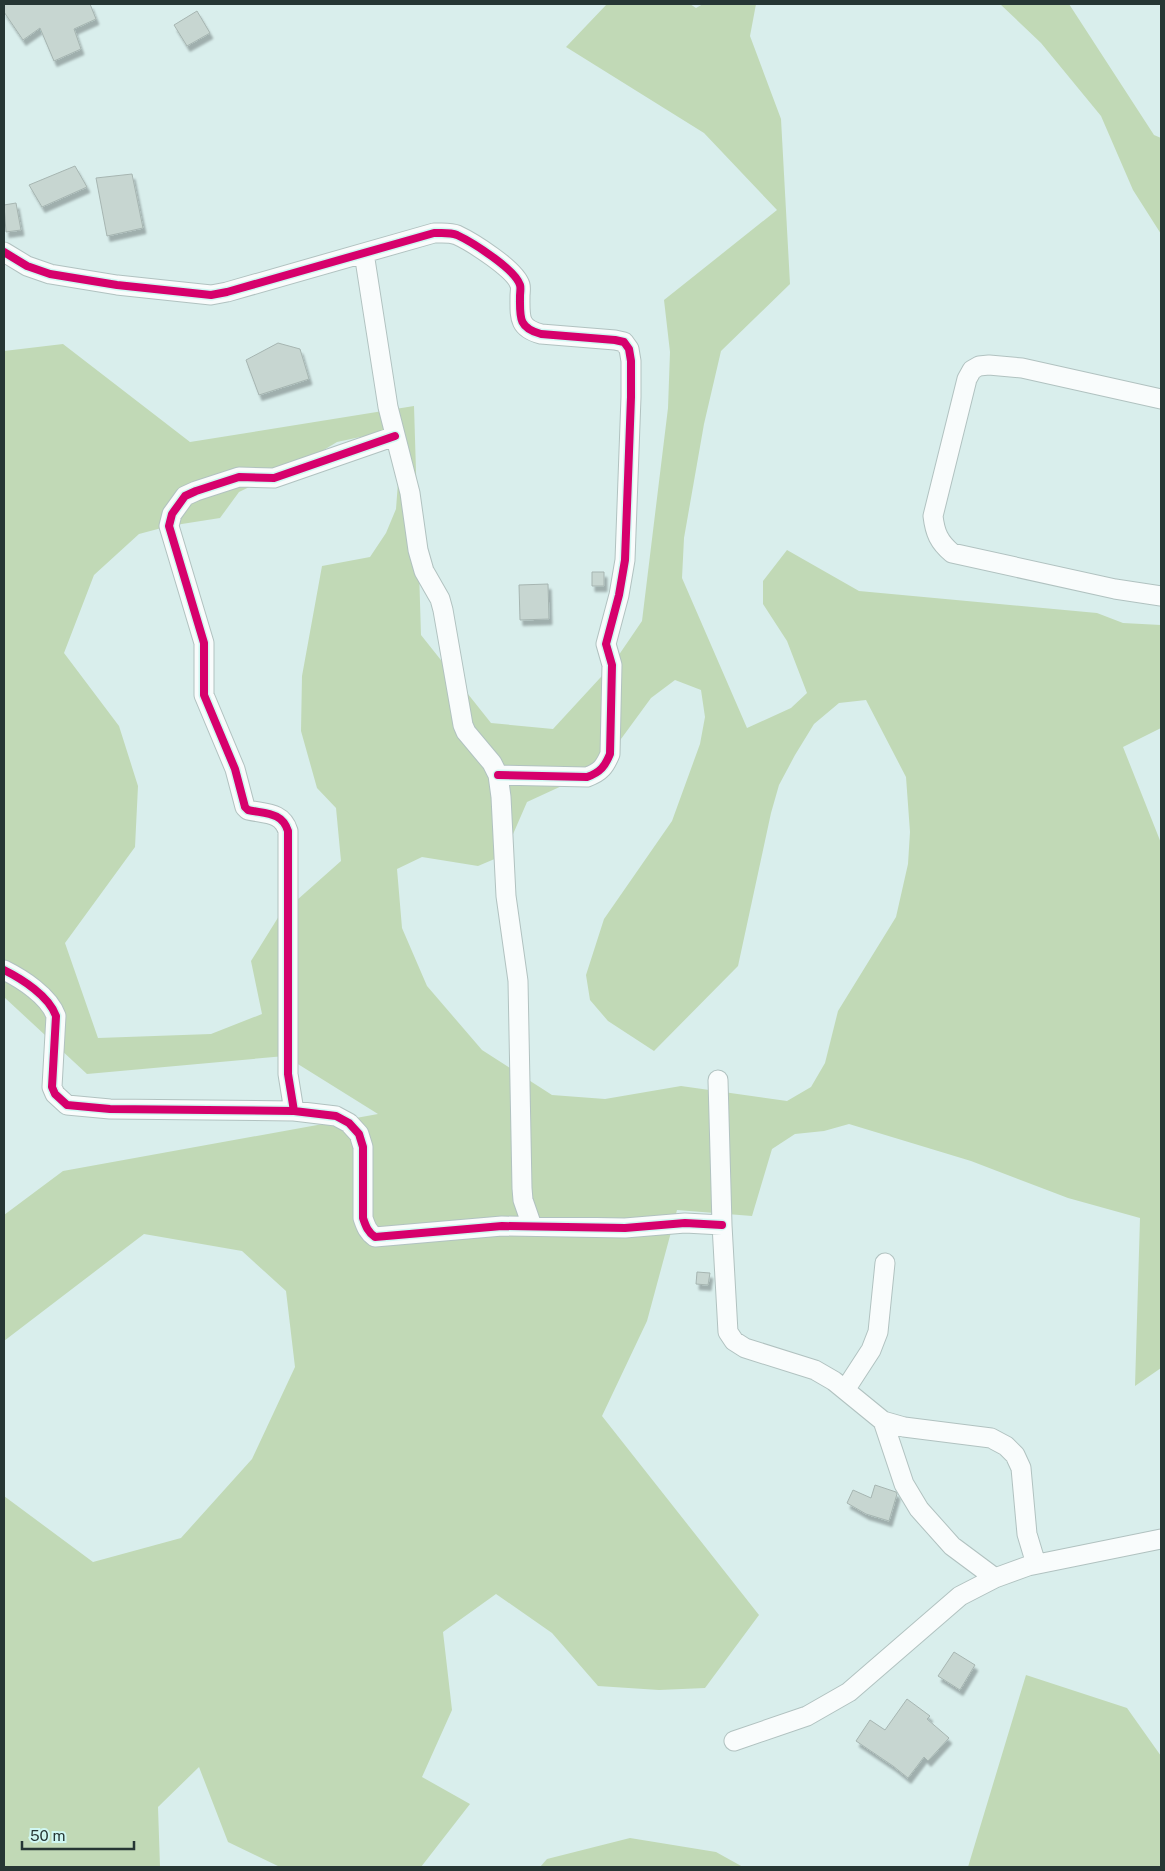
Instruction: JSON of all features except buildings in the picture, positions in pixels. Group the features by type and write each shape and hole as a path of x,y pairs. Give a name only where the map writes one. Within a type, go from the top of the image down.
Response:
{"street":[{"path":"4,252 27,266 50,274 116,285 211,294 227,292 434,233 456,235 510,270 520,285 520,316 522,324 531,331 541,334 624,342 629,349 631,361 631,397 625,560 619,595 606,644 612,665 610,754 605,766 598,773 587,776 498,775"},
{"path":"364,253 388,407 410,493 420,561 443,610 463,725 466,732 492,763 498,775 501,797 506,896 518,980 522,1188 523,1200 532,1226"},
{"path":"1161,398 1022,368 979,366 972,370 967,379 933,516 934,530 940,542 952,553 1115,589 1161,596"},
{"path":"294,1111 288,1074 288,831 284,821 278,816 248,810 245,807 235,769 204,695 204,643 169,526 172,514 185,496 196,491 239,477 274,478 396,436"},
{"path":"4,970 23,980 53,1007 56,1016 52,1087 55,1094 67,1105 110,1109 294,1111 336,1116 349,1123 359,1134 363,1147 363,1218 366,1228 375,1238 502,1226 625,1228 684,1223 722,1225"},
{"path":"718,1080 722,1225 728,1332 734,1341 745,1348 815,1370 834,1381 883,1421 904,1427 991,1438 1006,1446 1015,1455 1021,1468 1027,1534 1036,1564"},
{"path":"845,1390 871,1350 878,1332 885,1263"},
{"path":"883,1421 904,1484 919,1509 952,1546 995,1578"},
{"path":"734,1741 807,1716 848,1692 960,1596 995,1578 1036,1564 1161,1538"}],"green space":[{"path":"607,4 690,4 696,8 703,4 756,4 750,36 781,119 790,284 721,351 704,424 684,538 682,578 747,728 791,708 807,693 787,641 763,604 763,581 787,550 859,591 1097,613 1123,623 1161,625 1161,728 1123,747 1161,843 1161,1368 1135,1386 1140,1218 1068,1198 971,1161 849,1124 824,1131 795,1134 772,1149 752,1216 677,1210 647,1321 602,1416 759,1615 705,1688 659,1690 598,1686 552,1633 496,1594 443,1632 452,1710 422,1777 470,1804 421,1867 280,1867 228,1842 199,1767 158,1807 160,1867 4,1867 4,1496 93,1562 181,1538 252,1459 295,1367 286,1291 242,1251 144,1234 4,1341 4,1215 63,1171 378,1114 285,1056 87,1074 4,997 4,351 63,344 190,442 414,406 421,635 491,723 553,729 612,665 642,621 668,408 670,352 664,300 777,210 704,133 566,47","holes":["365,436 395,436 400,456 396,509 386,533 370,557 322,566 302,676 301,731 317,788 336,808 341,861 279,916 251,961 262,1014 211,1034 98,1038 65,943 135,847 138,786 119,726 64,653 94,575 139,534 169,526 220,518 239,492 266,479 282,475 337,442","675,680 701,690 705,717 700,744 672,821 604,919 586,975 590,1000 608,1021 654,1051 738,966 771,813 779,785 814,724 839,703 866,700 906,777 910,832 908,864 896,917 838,1011 825,1063 811,1087 787,1101 681,1086 605,1099 552,1095 482,1050 427,986 402,928 397,869 422,857 478,866 504,855 527,802 605,766 610,754 651,698"]},
{"path":"1000,4 1069,4 1154,135 1161,138 1161,234 1133,190 1101,116 1041,43"},
{"path":"1026,1675 1127,1708 1161,1756 1161,1867 968,1867"},
{"path":"630,1838 716,1852 743,1867 540,1867 547,1859"}],"cycle path":[{"path":"4,252 27,266 50,274 117,285 211,295 434,233 452,233 482,250 510,271 520,286 522,321 533,332 624,342 629,349 631,361 631,397 625,560 619,595 606,644 612,665 610,754 602,768 587,777 498,775"},
{"path":"294,1111 288,1074 288,831 282,820 277,817 267,813 248,810 245,807 235,769 204,695 204,643 169,526 172,514 185,496 196,491 239,477 274,478 395,436"},
{"path":"4,970 27,983 41,995 56,1016 52,1087 55,1094 67,1105 110,1109 294,1111 336,1116 349,1123 359,1134 363,1147 363,1218 368,1229 375,1237 502,1226 625,1228 685,1223 722,1225"}]}
